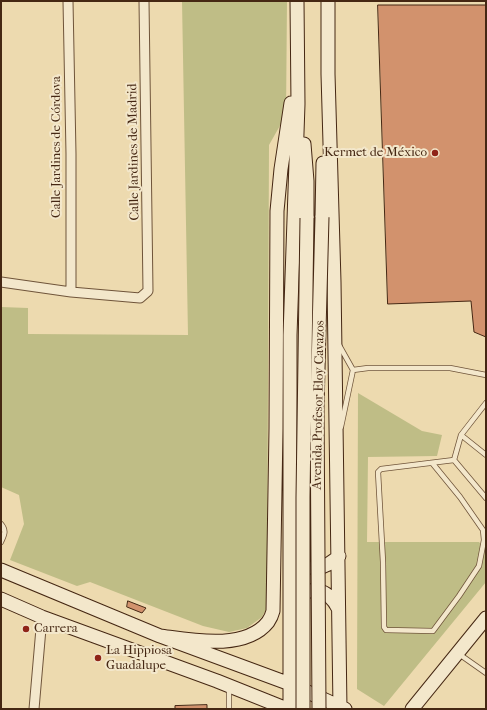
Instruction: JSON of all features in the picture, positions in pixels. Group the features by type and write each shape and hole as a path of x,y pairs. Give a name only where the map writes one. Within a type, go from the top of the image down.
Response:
{"main road":[{"name":"Avenida Profesor Eloy Cavazos","path":"288,709 290,684 290,335 298,104 297,1"},
{"name":"Avenida Profesor Eloy Cavazos","path":"328,1 339,556 338,608 342,708"},
{"path":"160,636 202,640 233,640 247,636 259,630 269,622 273,611 277,211 281,169 290,113 298,78"},
{"name":"Avenida Profesor Eloy Cavazos","path":"319,709 317,408 323,171 329,101"},
{"name":"Avenida Profesor Eloy Cavazos","path":"298,104 304,134 307,181 303,496 303,709"},
{"path":"290,548 296,559 301,563 306,566 318,568 330,565 339,556"},
{"path":"4,573 160,636 290,684 342,708"},
{"path":"290,609 294,599 303,593 314,590 324,592 333,598 338,608"},
{"path":"1,599 42,617 288,709"},
{"path":"412,709 486,618"}],"street":[{"name":"Calle Jardines de Córdova","path":"68,1 71,154 71,292"},
{"name":"Calle Jardines de Madrid","path":"71,292 140,298 146,293 148,288 144,1"},
{"path":"1,282 71,292"},
{"path":"34,709 42,617"}],"lane":[{"path":"335,336 353,370 337,444"},
{"path":"353,370 368,368 450,368 486,375"},
{"path":"454,460 461,435 486,403"},
{"path":"461,435 486,455"},
{"path":"432,464 460,497 483,530 484,545 479,566 433,631 386,630 384,627 383,554 378,472 381,469 432,464 454,460"},
{"path":"454,460 486,498"},
{"path":"1,524 5,533 1,542"},
{"path":"457,653 486,673"},
{"path":"229,686 229,709"}],"shaded area":[{"path":"182,1 287,1 286,115 269,145 267,608 262,617 247,628 229,632 203,626 90,582 77,586 10,560 24,524 19,495 1,487 1,307 28,308 28,334 188,335"},
{"path":"358,393 422,431 442,435 437,456 368,457 367,542 479,542 486,550 486,582 384,706 357,689"}],"building":[{"name":"Kermet de México","path":"378,5 486,5 486,337 474,332 471,301 388,304"},
{"path":"128,601 146,608 142,613 127,607"},
{"path":"207,705 207,709 175,709 175,706"}],"place":[{"name":"Kermet de México","path":"435,153"},
{"name":"Carrera","path":"26,629"},
{"name":"La Hippiosa Guadalupe","path":"98,658"}]}
